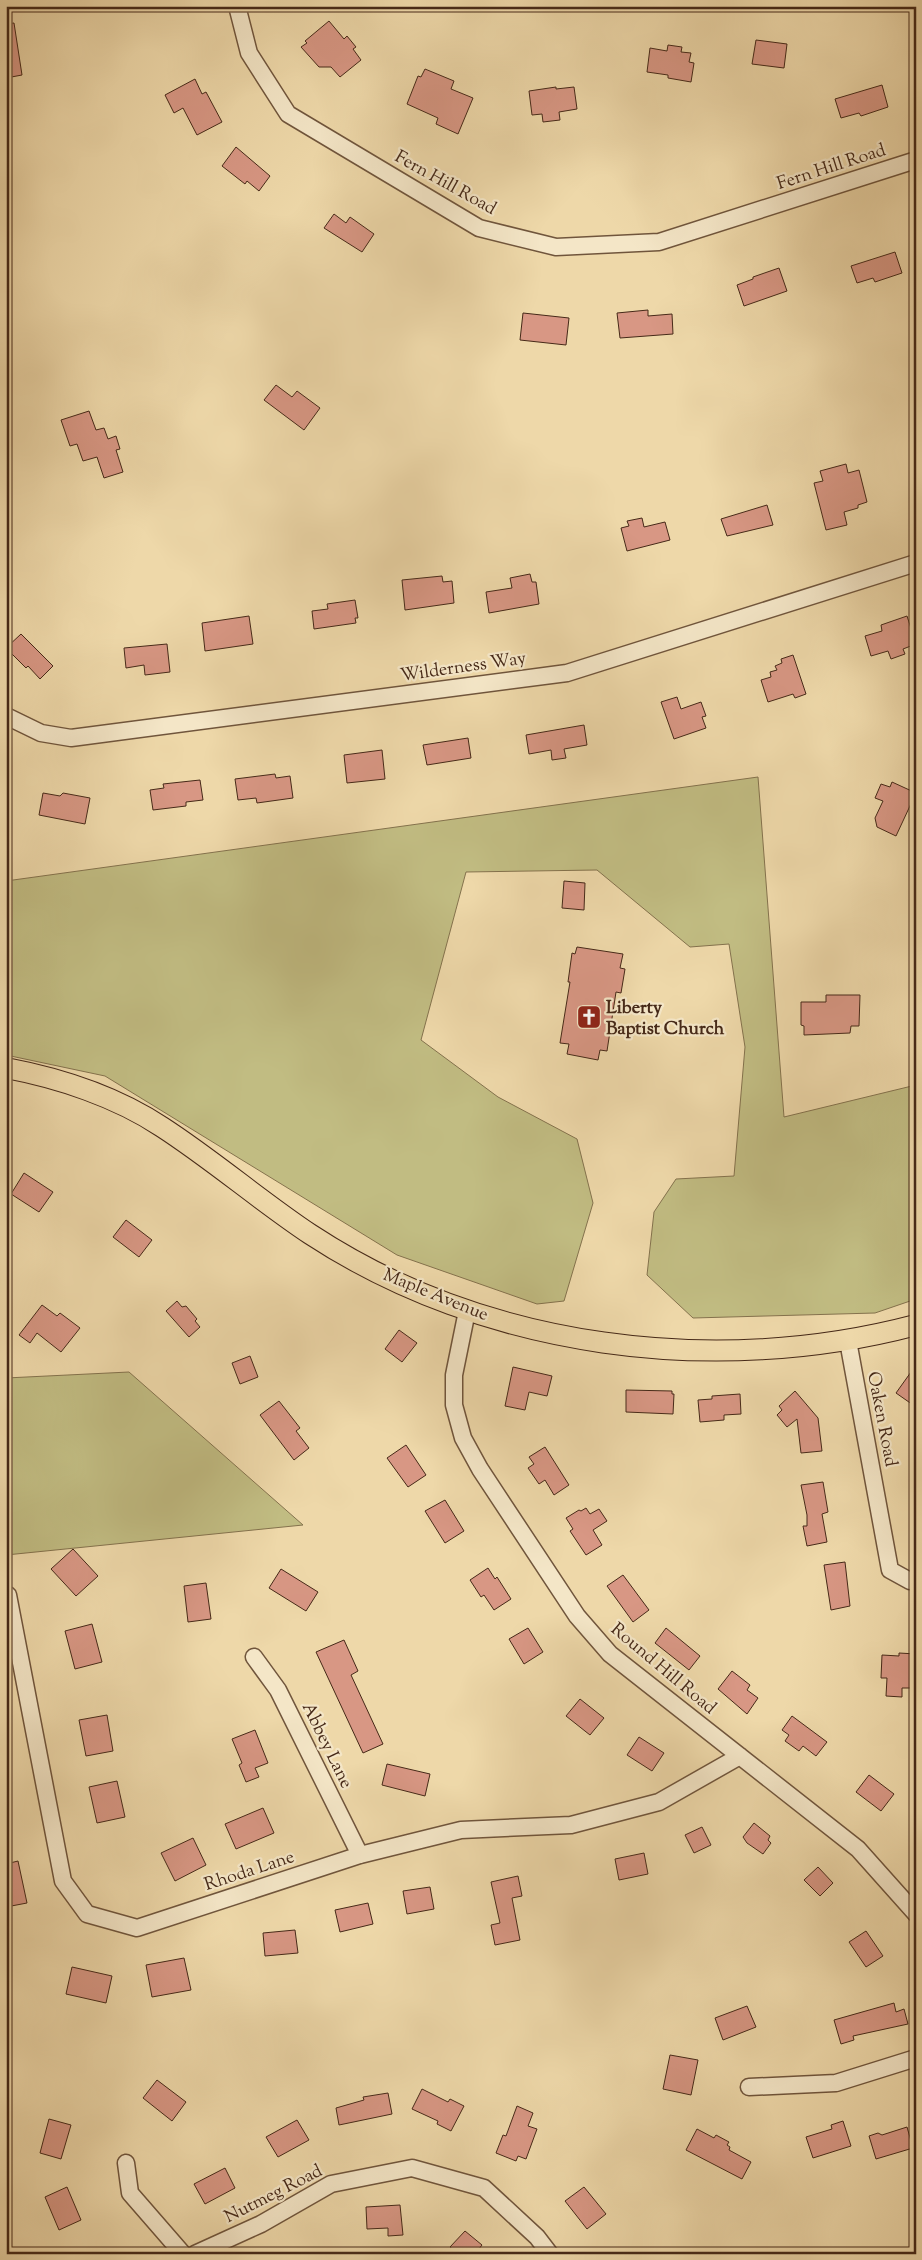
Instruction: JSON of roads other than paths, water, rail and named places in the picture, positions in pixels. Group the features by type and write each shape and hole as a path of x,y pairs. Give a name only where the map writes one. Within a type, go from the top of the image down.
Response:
{"main road":[{"name":"Maple Avenue","path":"6,1068 53,1079 91,1092 160,1126 278,1212 326,1244 398,1281 467,1311 533,1328 631,1347 748,1350 848,1341 916,1325"}],"street":[{"name":"Fern Hill Road","path":"237,6 249,53 288,114 479,228 556,247 659,242 916,160"},
{"name":"Wilderness Way","path":"6,716 41,733 70,738 567,672 916,563"},
{"name":"Round Hill Road","path":"467,1311 454,1375 454,1406 463,1438 480,1469 577,1616 610,1654 858,1849 916,1914"},
{"name":"Oaken Road","path":"848,1341 890,1570 910,1581"},
{"name":"Rhoda Lane","path":"8,1595 63,1881 87,1914 138,1928 360,1855 461,1830 571,1825 659,1802 740,1756"},
{"name":"Abbey Lane","path":"254,1657 278,1690 360,1855"},
{"path":"749,2087 836,2083 916,2058"},
{"path":"126,2163 130,2193 182,2254"},
{"name":"Nutmeg Road","path":"195,2254 260,2224 331,2184 412,2168 484,2188 537,2237 550,2254"}],"place":[{"name":"Liberty Baptist Church","path":"589,1017"}]}
